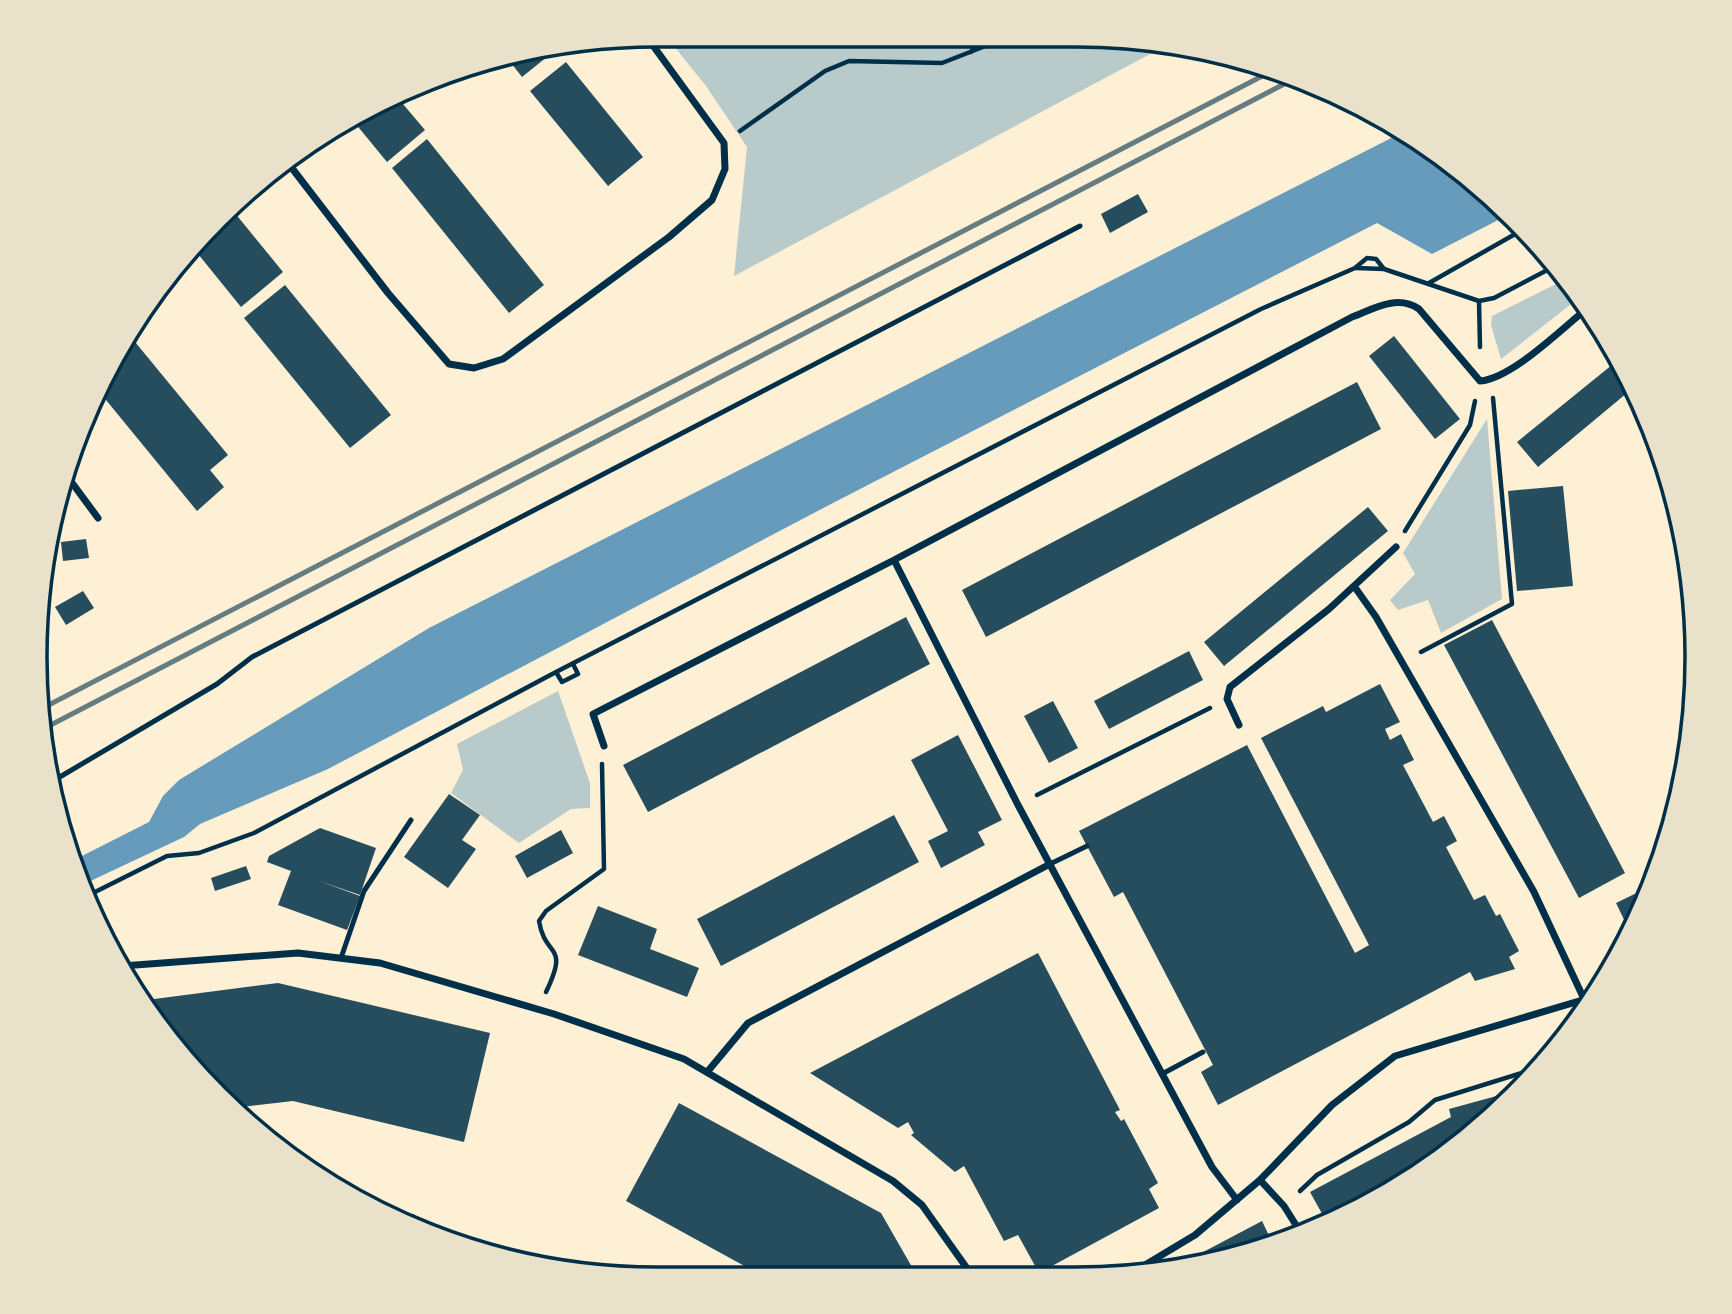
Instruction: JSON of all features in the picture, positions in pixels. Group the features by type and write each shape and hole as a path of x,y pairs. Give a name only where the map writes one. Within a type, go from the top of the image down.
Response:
{"street":[{"path":"292,169 388,293 449,364 474,368 503,359 669,237 712,200 725,169 724,143 654,47"},
{"path":"604,746 593,714 894,560 1352,317 1390,303 1410,303 1419,309 1480,381 1491,380 1579,314"},
{"path":"73,484 98,518"},
{"path":"1240,725 1227,699 1230,687 1354,586 1396,547"},
{"path":"894,560 1018,805 1162,1074 1212,1167 1237,1200"},
{"path":"1354,586 1534,892 1582,995"},
{"path":"708,1071 748,1023 1050,864"},
{"path":"131,965 298,953 380,963 538,1009 684,1059 893,1181 929,1213 966,1267"},
{"path":"1149,1262 1195,1235 1237,1200 1260,1180 1332,1105 1395,1056 1579,1001"},
{"path":"1260,1180 1284,1206 1296,1225"}],"lane":[{"path":"59,777 217,684 252,657 1080,226"},
{"path":"341,958 364,891 411,820"},
{"path":"1050,864 1087,846"},
{"path":"1162,1074 1203,1052"}],"path":[{"path":"971,52 974,47"},
{"path":"724,143 825,71 849,61 942,63 984,47"},
{"path":"1428,283 1514,235"},
{"path":"95,892 155,860 199,853 254,833 556,672 1261,309 1355,268 1367,258 1376,259 1384,269"},
{"path":"1355,268 1384,269 1479,301 1494,298 1546,271"},
{"path":"1396,547 1470,425 1480,381 1479,301"},
{"path":"1401,662 1512,604 1491,380"},
{"path":"556,672 562,682 578,674 573,664"},
{"path":"1018,805 1227,699"},
{"path":"538,1009 556,970 557,957 541,931 539,921 546,911 604,869 604,746"},
{"path":"1284,1206 1317,1175 1409,1122 1435,1100 1519,1074"}],"shaded area":[{"path":"675,47 1075,47 1154,52 734,276 747,147 706,86"},
{"path":"1557,284 1572,304 1501,359 1491,325 1492,316"},
{"path":"1487,419 1502,599 1441,633 1428,600 1398,610 1390,600 1415,574 1403,553"},
{"path":"558,691 590,783 590,808 571,809 519,843 451,793 463,770 457,744"}],"water":[{"path":"1393,137 1446,173 1499,220 1432,254 1377,223 831,504 328,769 200,824 184,837 91,881 81,856 149,822 163,796 179,780 429,628"}],"building":[{"path":"546,58 522,77 513,65"},
{"path":"566,62 643,157 608,186 530,91"},
{"path":"402,103 425,130 387,162 357,126"},
{"path":"427,139 544,285 509,313 392,168"},
{"path":"1138,194 1148,212 1110,233 1101,214"},
{"path":"237,216 283,272 241,307 199,255"},
{"path":"285,285 391,415 350,448 244,318"},
{"path":"1394,336 1460,419 1435,439 1369,356"},
{"path":"135,342 228,455 210,470 224,487 197,511 105,399"},
{"path":"1611,366 1625,394 1538,467 1517,442"},
{"path":"1357,382 1381,429 986,637 962,590"},
{"path":"1563,486 1573,586 1517,591 1508,491"},
{"path":"1368,507 1388,531 1224,666 1204,642"},
{"path":"86,539 89,558 63,561 61,542"},
{"path":"83,591 94,608 66,625 55,607"},
{"path":"906,617 930,664 648,812 623,765"},
{"path":"1492,620 1625,873 1579,898 1444,645"},
{"path":"1189,651 1203,680 1109,729 1094,701"},
{"path":"1380,684 1400,722 1385,729 1390,740 1401,734 1414,760 1403,765 1433,822 1444,816 1457,841 1446,847 1474,900 1485,895 1496,916 1500,914 1519,951 1509,957 1515,969 1475,981 1470,972 1218,1105 1201,1072 1213,1065 1123,892 1114,897 1079,831 1247,745 1355,953 1369,945 1261,738 1323,706 1326,712"},
{"path":"1053,701 1078,748 1049,763 1024,716"},
{"path":"958,735 1002,820 978,832 985,845 941,868 928,841 948,831 911,760"},
{"path":"449,794 480,815 462,840 476,849 448,888 404,857"},
{"path":"894,815 919,862 721,966 697,919"},
{"path":"320,828 376,848 360,895 319,881 360,896 347,930 278,905 291,871 267,862 269,856"},
{"path":"561,830 573,853 527,878 515,856"},
{"path":"246,866 251,879 215,891 211,878"},
{"path":"1637,893 1625,921 1616,903"},
{"path":"598,906 657,929 650,949 699,968 687,997 578,955"},
{"path":"1038,953 1120,1110 1115,1112 1121,1121 1124,1119 1158,1183 1149,1189 1159,1208 1050,1267 1036,1267 1018,1235 1004,1241 964,1166 955,1172 911,1135 914,1133 908,1122 898,1128 810,1073"},
{"path":"278,983 490,1033 464,1142 293,1101 246,1106 199,1059 152,999"},
{"path":"1498,1096 1446,1141 1414,1164 1380,1185 1322,1214 1310,1192 1451,1117 1449,1109"},
{"path":"679,1103 881,1213 912,1267 746,1267 626,1201"},
{"path":"1262,1221 1269,1235 1233,1246 1200,1254"}],"railway":[{"path":"50,705 1261,77"},
{"path":"51,725 1283,85"}]}
